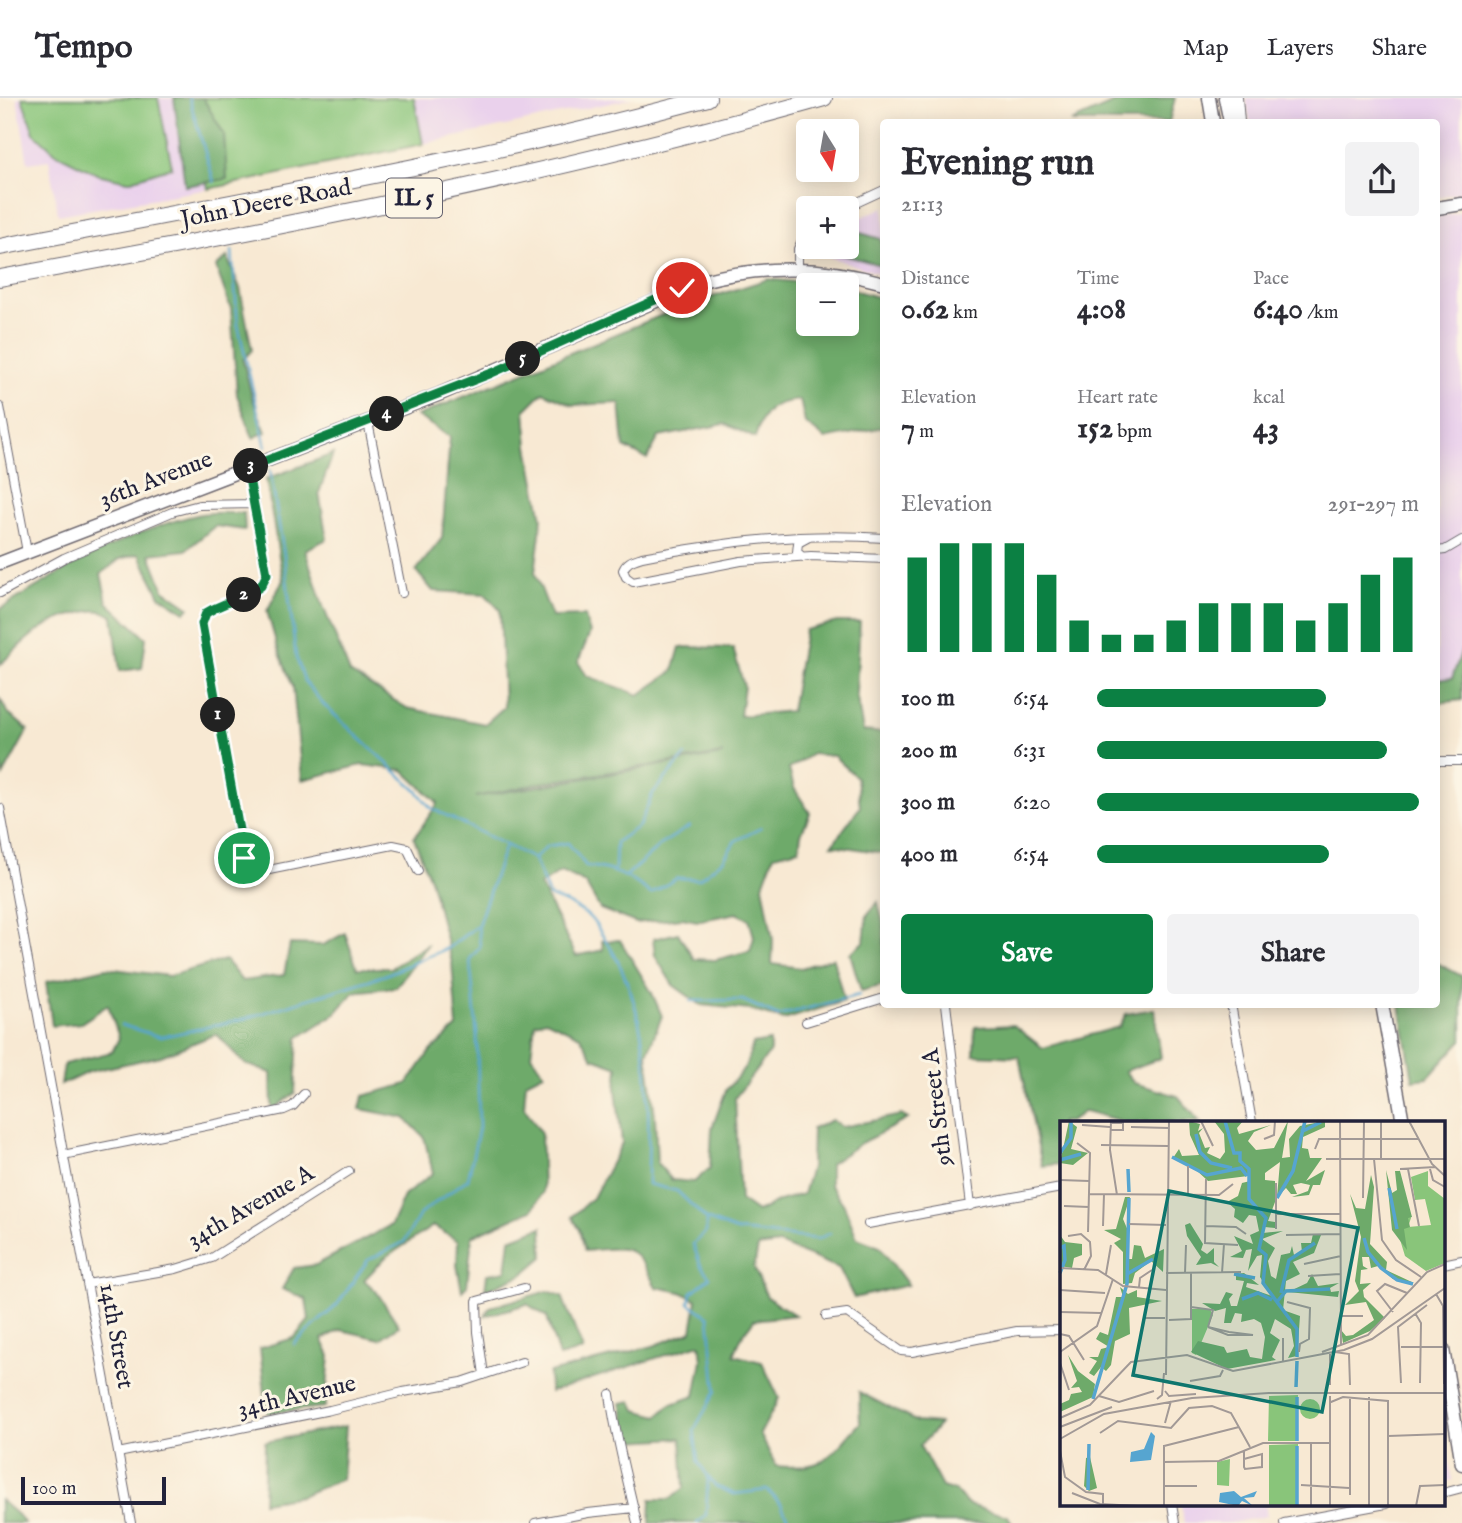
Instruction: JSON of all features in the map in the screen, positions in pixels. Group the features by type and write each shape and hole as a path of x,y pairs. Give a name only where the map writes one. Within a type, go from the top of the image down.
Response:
{"highway":[{"name":"John Deere Road","path":"0,247 426,165 596,127 708,98"},
{"name":"John Deere Road","path":"0,278 487,183 609,156 824,98"},
{"path":"1234,98 1236,119"}],"street":[{"path":"1209,98 1212,119"},
{"path":"1225,98 1229,119"},
{"path":"859,202 880,192"},
{"path":"1440,208 1462,204"},
{"path":"798,268 799,259"},
{"name":"36th Avenue","path":"0,563 492,373 682,288 726,275 798,268 835,272 880,283"},
{"path":"0,407 27,552"},
{"path":"368,422 402,593"},
{"path":"247,468 267,574 261,586 206,613 202,624 244,858 253,867 269,870 393,845 407,848 418,871"},
{"path":"0,593 64,558 172,512 200,505 255,505"},
{"path":"803,557 797,552 798,543 812,536"},
{"path":"880,538 760,538 706,545 630,561 625,564 623,570 628,580 634,582 741,561 803,557 880,559"},
{"path":"1440,551 1462,540"},
{"path":"1440,761 1462,761"},
{"name":"14th Street","path":"0,808 2,842 131,1523"},
{"path":"806,1022 880,999"},
{"name":"9th Street A","path":"946,1008 970,1206"},
{"path":"1232,1008 1252,1121"},
{"path":"1383,1008 1404,1121"},
{"path":"63,1155 284,1110 293,1106 304,1094"},
{"name":"34th Avenue A","path":"87,1284 176,1269 212,1258 349,1171"},
{"path":"868,1224 1060,1188"},
{"path":"1444,1264 1462,1260"},
{"path":"484,1375 477,1301 524,1288"},
{"path":"826,1316 846,1312 901,1351 912,1352 1030,1329 1060,1330"},
{"path":"1444,1355 1462,1464"},
{"name":"34th Avenue","path":"118,1453 330,1410 403,1392 463,1382 522,1362"},
{"path":"610,1394 613,1421 637,1523"},
{"path":"1444,1493 1462,1488"},
{"path":"1284,1523 1315,1520 1377,1506"},
{"path":"535,1523 634,1508"}],"shaded area":[{"path":"17,98 192,98 208,189 58,215 49,160 28,163"},
{"path":"414,98 633,98 423,144"},
{"path":"1246,98 1462,98 1462,192 1440,196 1440,119 1250,119"},
{"path":"880,209 880,274 835,259 859,259 859,218"},
{"path":"1462,212 1462,689 1440,693 1440,216"},
{"path":"1444,1433 1452,1480 1444,1482"},
{"path":"1181,1506 1265,1506 1267,1516 1231,1523 1184,1523"}],"green space":[{"path":"22,98 158,98 172,167 128,181 97,174 57,154 34,133"},
{"path":"174,98 203,98 224,134 227,179 185,186"},
{"path":"192,98 414,98 423,144 208,189"},
{"path":"1125,98 1175,98 1170,119 1078,119"},
{"path":"859,233 880,239 880,265 858,259"},
{"path":"227,257 240,288 252,350 243,360 252,397 266,432 253,438 237,395 231,309 216,267"},
{"path":"768,279 796,282 796,336 859,336 859,292 880,298 880,428 825,439 805,423 800,400 790,401 769,410 761,421 755,438 725,424 659,437 647,459 624,447 620,403 573,405 543,392 525,410 528,446 542,518 535,573 552,617 585,616 590,633 578,662 587,676 639,695 673,671 680,647 733,648 744,686 740,716 791,711 805,630 837,622 860,622 856,693 863,731 880,733 880,852 832,845 860,807 857,778 834,756 812,754 789,769 794,788 810,813 801,834 799,849 774,855 763,885 773,940 772,964 801,968 833,958 844,1001 784,1020 750,1010 701,1005 673,985 655,956 653,939 678,933 694,959 715,960 750,951 754,937 749,919 737,913 697,921 682,918 636,923 600,909 585,883 561,872 540,885 576,956 603,950 602,941 620,940 652,993 662,1016 647,1054 655,1115 657,1163 672,1180 694,1182 710,1168 712,1128 726,1090 745,1068 753,1044 770,1041 770,1052 735,1098 740,1200 757,1212 779,1201 803,1194 811,1167 812,1129 832,1120 842,1127 901,1115 908,1119 861,1143 830,1164 830,1185 844,1205 857,1238 880,1247 908,1285 854,1298 839,1268 779,1244 758,1247 754,1268 767,1297 795,1315 754,1320 741,1338 734,1355 762,1362 779,1398 760,1434 776,1466 806,1466 826,1459 860,1423 859,1392 917,1422 940,1424 920,1446 942,1487 955,1491 968,1505 1008,1516 1012,1523 650,1523 651,1499 670,1499 684,1488 681,1438 629,1441 621,1403 632,1401 636,1410 658,1416 669,1405 695,1396 702,1360 700,1344 550,1392 549,1373 653,1346 692,1331 697,1300 681,1292 656,1287 642,1263 630,1251 613,1248 585,1251 580,1230 572,1217 594,1196 622,1143 616,1089 618,1067 593,1058 580,1036 546,1020 535,1023 531,1055 544,1073 526,1082 524,1107 541,1133 543,1192 532,1210 472,1236 467,1286 462,1291 457,1265 458,1241 433,1226 385,1258 364,1280 376,1291 399,1326 380,1339 341,1330 322,1339 330,1356 325,1407 267,1413 260,1348 294,1338 309,1320 306,1299 282,1289 294,1268 316,1265 391,1225 404,1196 433,1173 424,1137 405,1118 360,1109 363,1096 407,1084 429,1053 457,1027 452,963 431,882 414,838 438,803 403,770 362,765 302,780 293,687 267,611 283,580 266,479 333,454 319,493 327,539 305,550 323,606 350,673 407,708 485,724 504,707 500,610 485,594 433,591 416,571 442,538 450,437 417,416 684,306","holes":["722,754 475,797 536,784"]},
{"path":"244,513 245,530 215,526 186,550 150,554 164,590 189,607 185,612 160,596 139,554 120,559 101,574 107,602 146,638 142,668 120,671 113,616 95,610 65,617 44,627 0,665 0,609 72,566 148,530 201,514"},
{"path":"1462,650 1462,700 1440,703 1440,680 1452,678"},
{"path":"0,698 7,712 28,730 3,776 0,764"},
{"path":"878,902 880,986 861,991 850,953 864,942 867,915"},
{"path":"345,933 357,968 391,968 428,944 396,987 354,992 335,1014 298,1038 295,1093 272,1110 271,1073 245,1064 216,1034 161,1056 88,1072 61,1085 64,1064 112,1052 119,1038 108,1005 81,1023 52,1026 46,982 106,968 169,976 225,960 242,981 284,975 290,944 323,945"},
{"path":"1440,965 1462,976 1462,1040 1428,1078 1413,1080 1401,1008 1440,1008"},
{"path":"1154,1009 1161,1058 1125,1071 1134,1083 1178,1096 1199,1121 1121,1121 1085,1111 1070,1121 1060,1121 1060,1164 1042,1166 1019,1057 974,1055 975,1027 1013,1025 1043,1048 1119,1027 1126,1014"},
{"path":"542,1227 543,1257 522,1275 485,1290 487,1274 506,1271 510,1239"},
{"path":"548,1291 562,1296 583,1350 559,1357 547,1317 527,1304 485,1316 490,1307"},
{"path":"346,1426 342,1479 300,1496 263,1502 265,1442"},
{"path":"0,1500 21,1518 24,1523 0,1523"}],"waterway":[{"path":"189,98 214,182"},
{"path":"232,251 238,325 266,447"},
{"path":"270,470 284,555 296,657 305,682 324,705 417,791 431,808 534,859 549,896 574,906 589,917 619,964 631,993 645,1056 648,1184 677,1191 707,1220 706,1232 693,1244 701,1266 710,1277 691,1293 689,1303 709,1317 716,1391 694,1430 698,1462 715,1486 734,1494 767,1490 781,1504 790,1523"},
{"path":"615,870 616,842 639,826 653,793 685,756"},
{"path":"627,875 663,843 690,826"},
{"path":"534,859 547,846 568,843 586,866 621,874 651,894 677,878 699,879 724,859 735,841 761,828"},
{"path":"121,1025 161,1037 244,1019 385,975 448,948 478,925 505,846"},
{"path":"294,1344 337,1305 368,1260 404,1242 420,1214 468,1179 479,1127 477,1035 470,959 480,947 478,925"},
{"path":"691,1001 742,1000 778,1016 859,995"},
{"path":"708,1220 737,1231 818,1239 830,1233"},
{"path":"697,1523 706,1515 708,1478"}],"route":[{"path":"244,858 202,624 206,613 254,591 261,586 267,574 247,468 492,373 682,288"}]}
